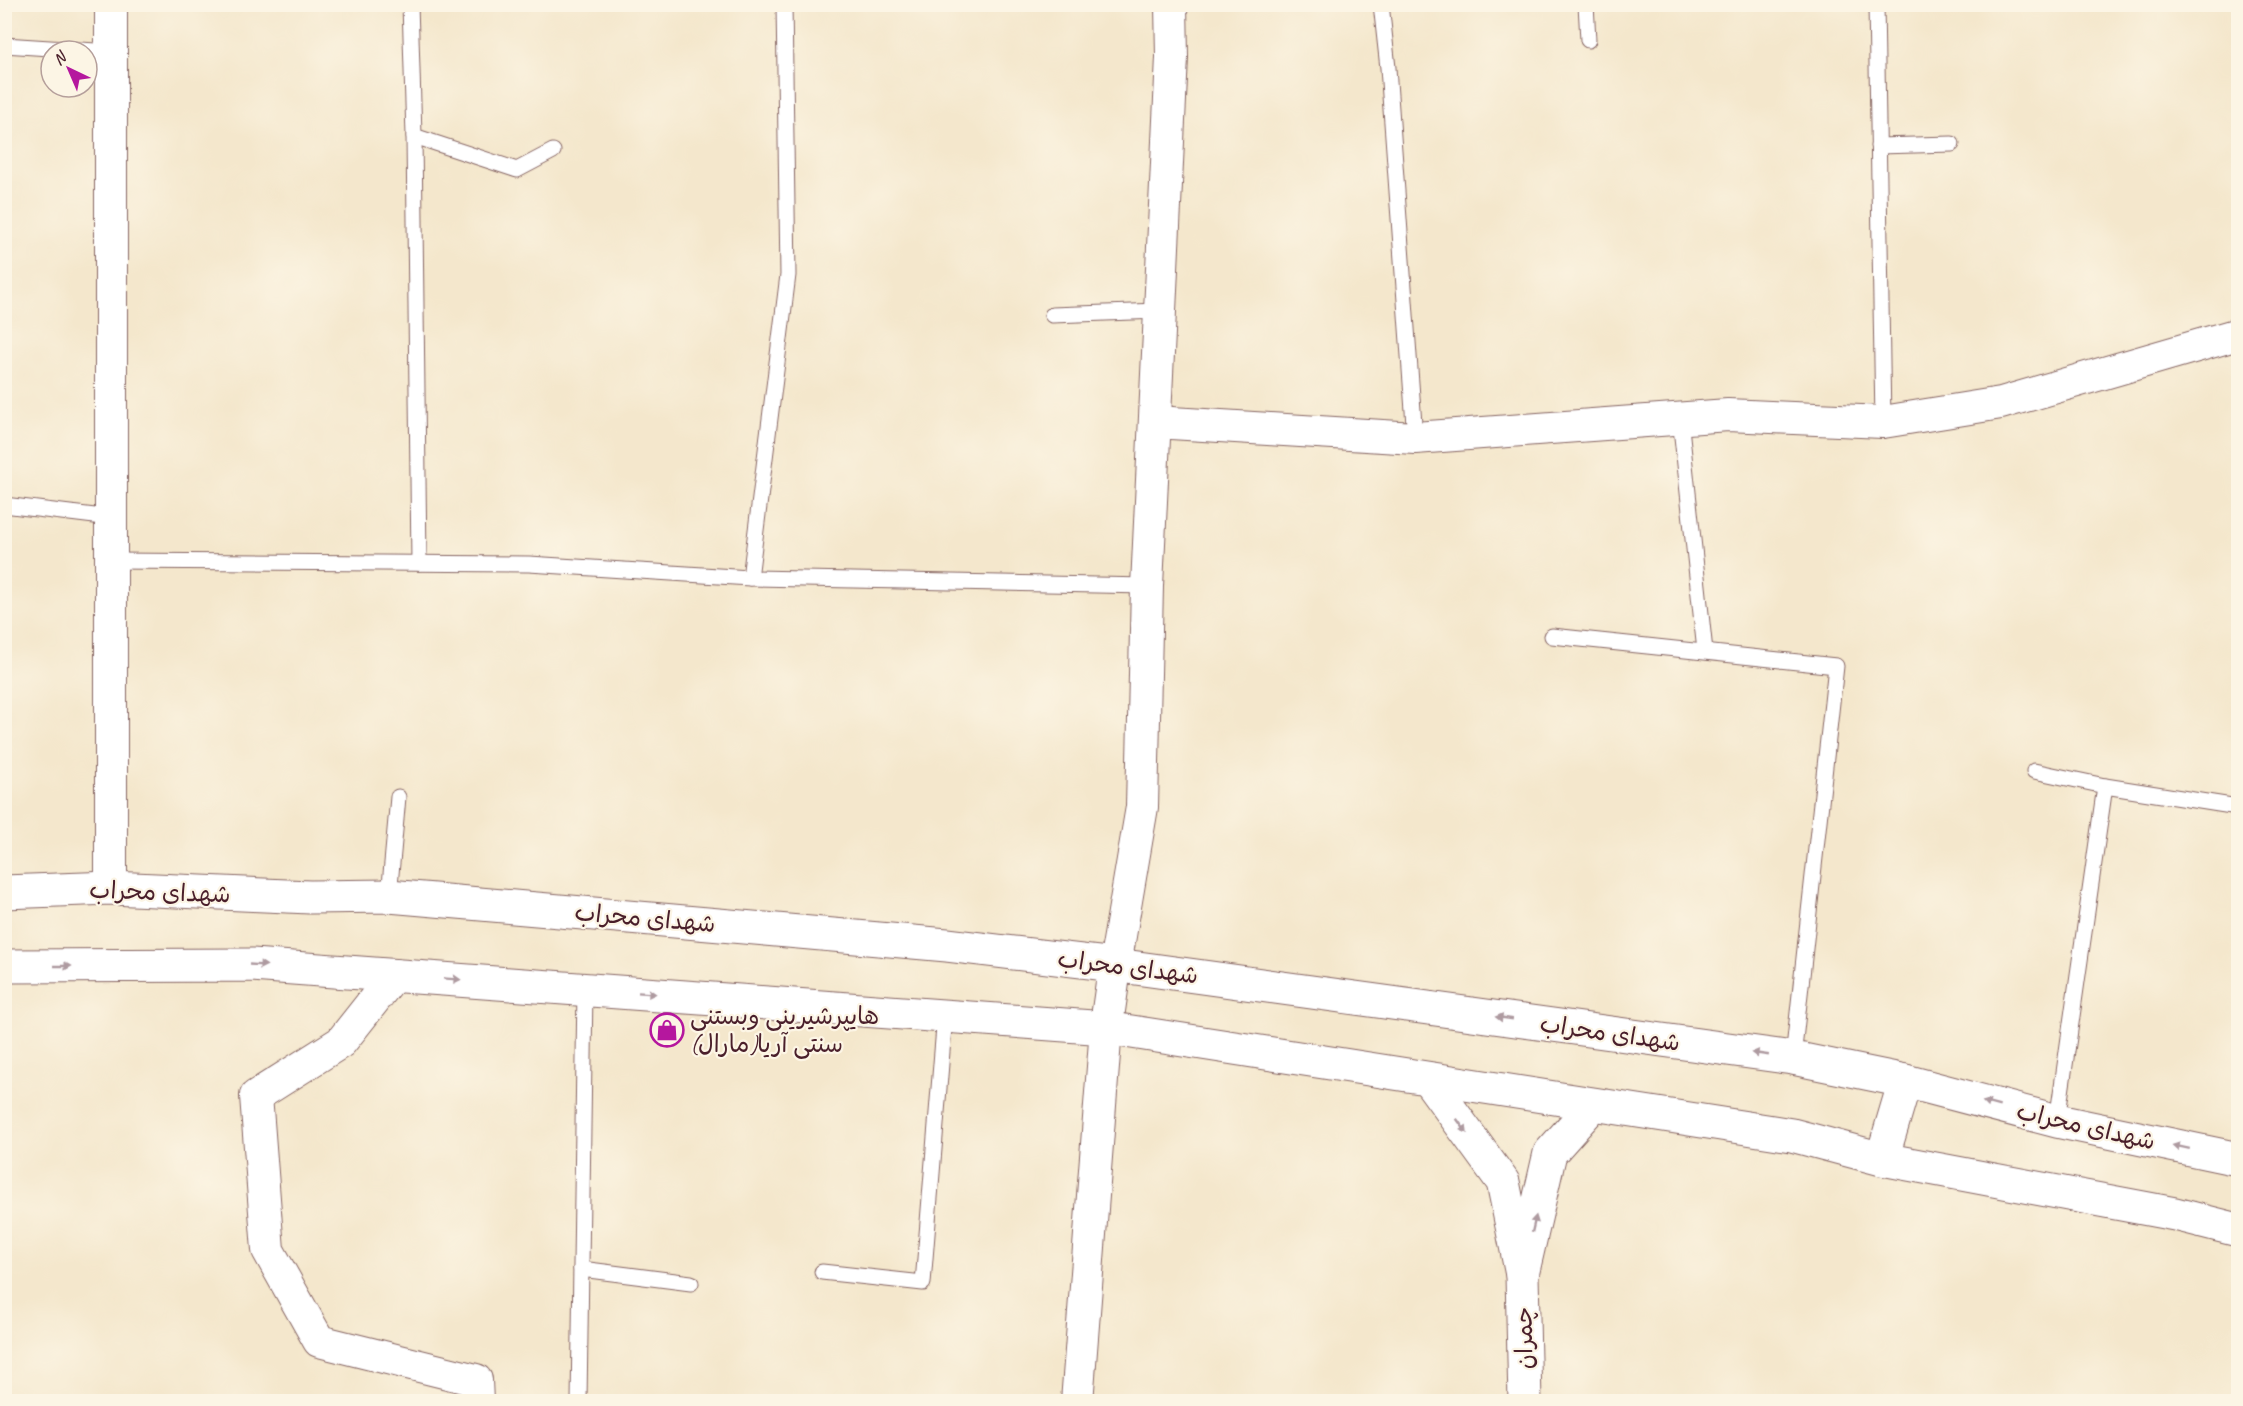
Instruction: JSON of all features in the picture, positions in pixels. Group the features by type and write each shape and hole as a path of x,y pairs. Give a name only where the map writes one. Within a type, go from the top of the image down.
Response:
{"street":[{"path":"111,4 111,888"},
{"path":"1077,1401 1106,1028 1142,807 1147,586 1172,57 1171,4"},
{"path":"1155,422 1414,438 1728,415 1883,422 2001,404 2238,334"},
{"name":"شهدای محراب","path":"4,892 111,888 310,897 389,896 947,945 1115,965 1793,1058 1905,1081 2057,1121 2238,1158"},
{"path":"4,966 252,965 1106,1028 1792,1135 1882,1159 2175,1214 2238,1230"},
{"path":"394,975 342,1042 256,1096 268,1250 319,1341 476,1380 477,1401"},
{"path":"1428,1079 1503,1182 1522,1275"},
{"path":"1882,1159 1905,1081"},
{"path":"1522,1275 1550,1153 1593,1105"},
{"name":"چمران","path":"1522,1275 1525,1401"}],"lane":[{"path":"410,4 414,136 419,563"},
{"path":"750,578 788,275 784,4"},
{"path":"1381,4 1388,68 1414,438"},
{"path":"1586,4 1588,40"},
{"path":"1876,4 1883,422"},
{"path":"4,45 111,52"},
{"path":"414,136 517,170 553,151"},
{"path":"1878,146 1953,144"},
{"path":"1052,315 1160,311"},
{"path":"1680,418 1705,651"},
{"path":"4,506 111,518"},
{"path":"111,561 529,564 750,578 1147,586"},
{"path":"1552,636 1836,666 1793,1058"},
{"path":"2034,771 2105,786 2238,807"},
{"path":"2057,1121 2105,786"},
{"path":"389,896 398,797"},
{"path":"579,1401 585,988"},
{"path":"822,1272 923,1283 945,1015"},
{"path":"581,1269 691,1283"}],"place":[{"name":"هایپرشیرینی وبستنی سنتی آریا(مارال)","path":"667,1030"}]}
